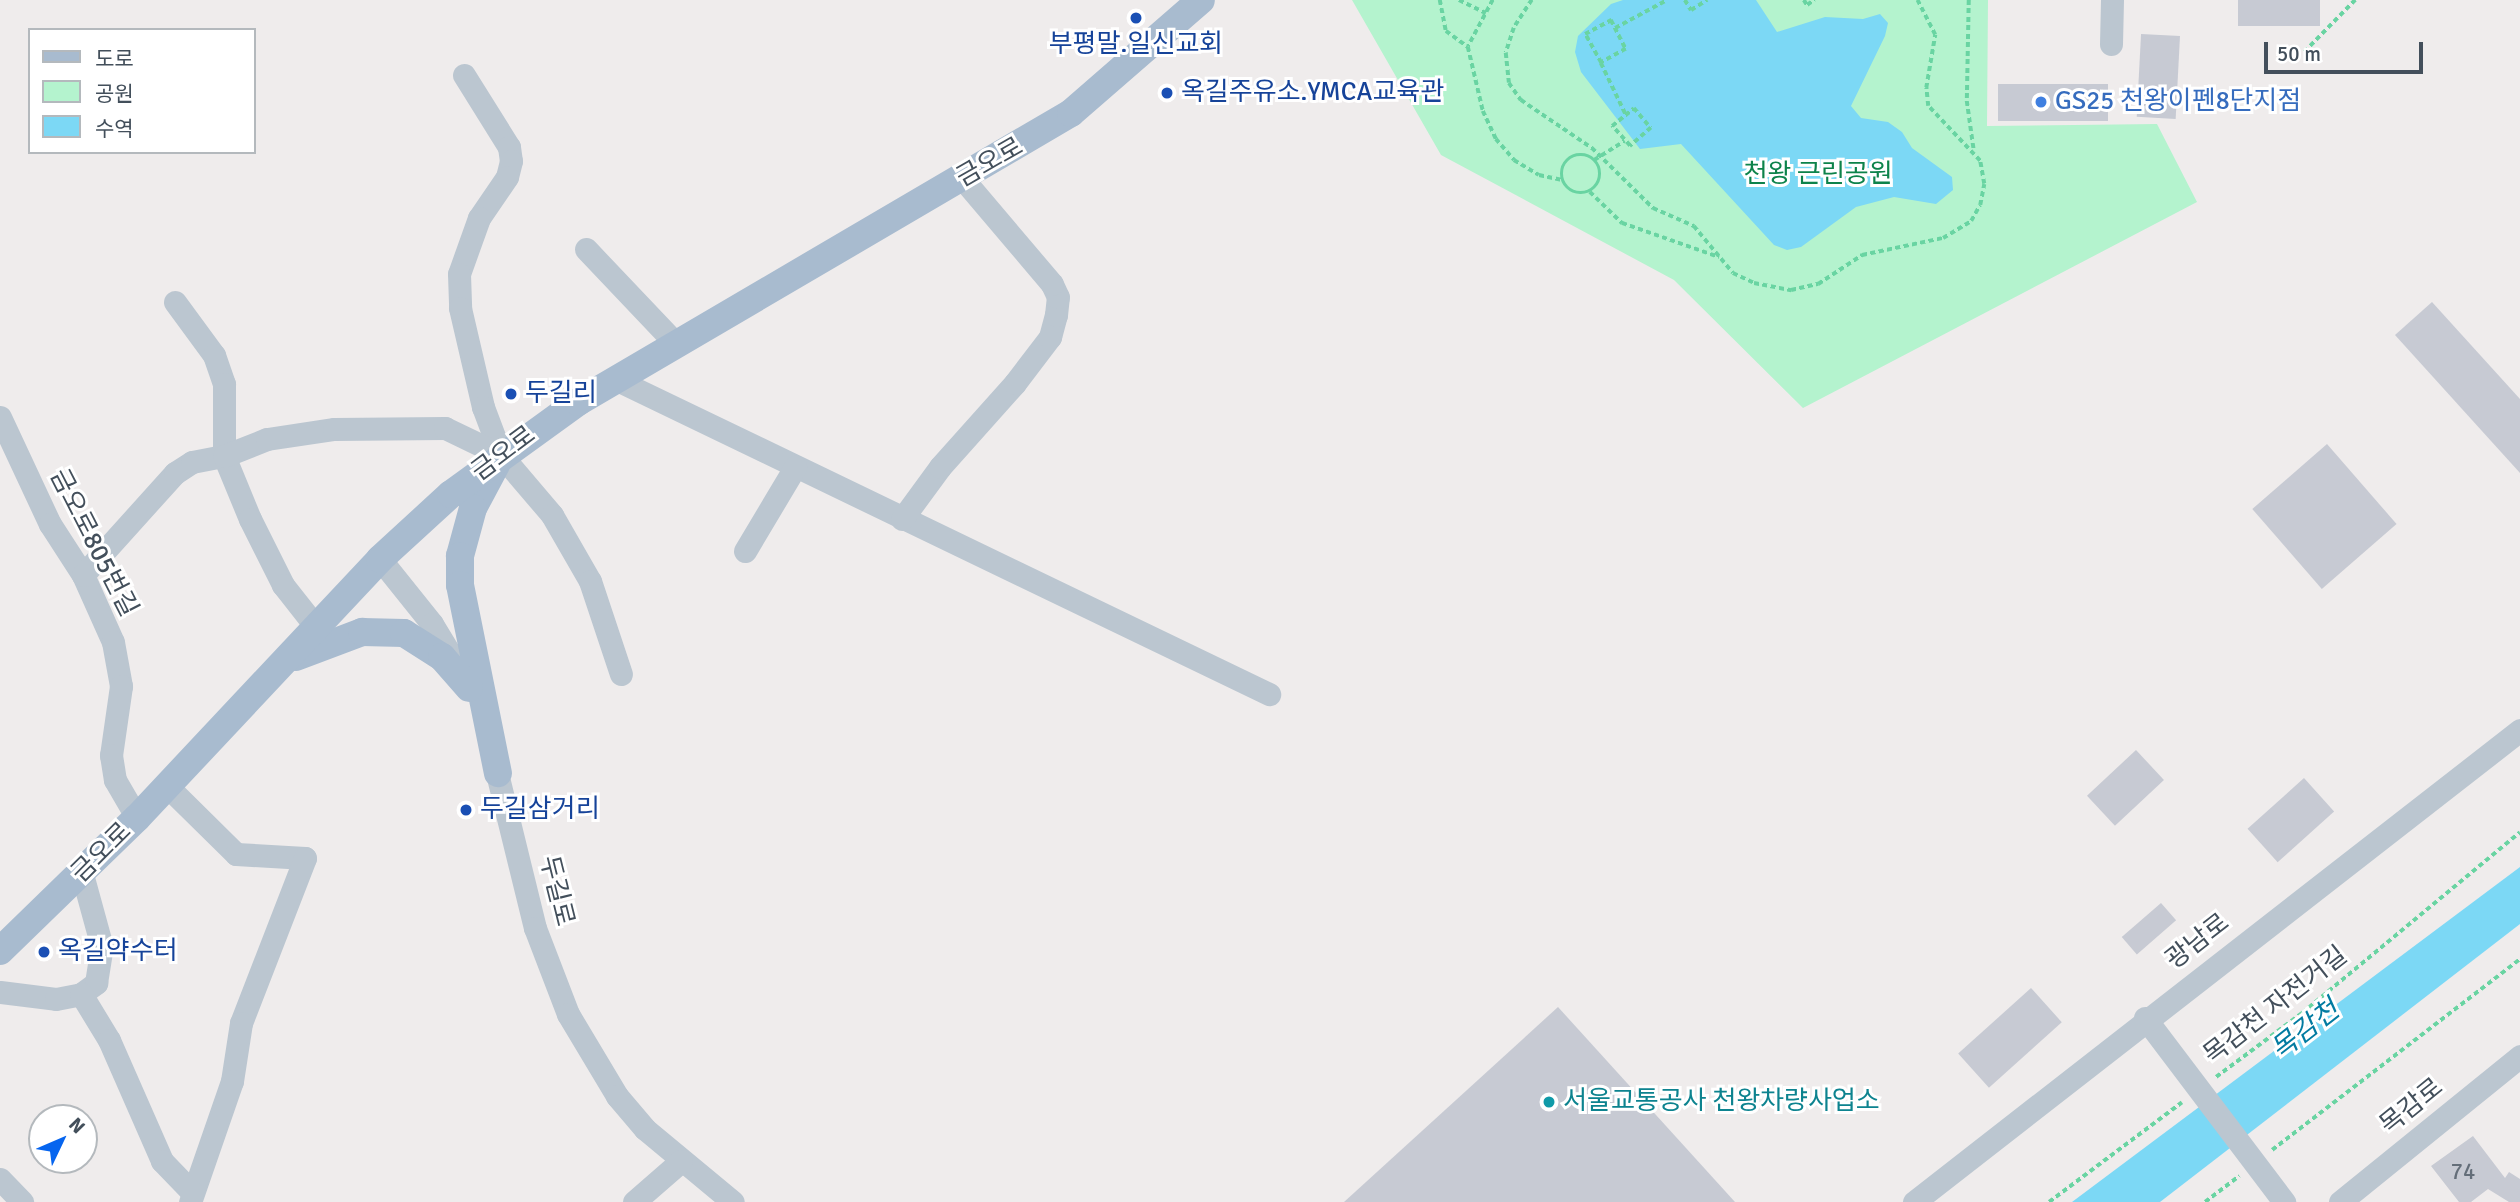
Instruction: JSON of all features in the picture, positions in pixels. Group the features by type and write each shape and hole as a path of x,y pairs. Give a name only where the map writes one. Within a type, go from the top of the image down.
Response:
{"main road":[{"name":"금오로","path":"0,951 137,818 380,559 501,455 617,380 1071,113 1201,0"},
{"path":"498,773 464,608 460,556 473,508 501,455"},
{"path":"281,664 337,639 382,629 423,642 468,688"}],"street":[{"path":"2111,44 2112,0"},
{"path":"464,75 509,146 511,162 508,177 479,218 459,275 460,308 483,407 501,455 569,542 604,617 621,674"},
{"path":"902,519 940,467 1016,383 1050,337 1056,315 1058,297 1052,284 963,178"},
{"path":"586,249 677,345"},
{"path":"175,302 214,355 224,384 224,456 283,585 316,627"},
{"path":"617,380 1269,694"},
{"name":"금오로805번길","path":"0,416 50,524 83,575 113,642 121,685 110,755 115,780 137,818"},
{"path":"83,575 176,473 192,463 224,456 267,439 334,429 446,428 501,455"},
{"path":"744,551 796,467"},
{"name":"두길로","path":"380,559 432,624 468,688 498,773 535,929 568,1014 617,1096 645,1129 733,1202"},
{"name":"광남로","path":"1914,1202 2145,1018 2520,730"},
{"path":"167,786 236,854 305,858 241,1023 232,1081 190,1197"},
{"path":"0,992 32,998 81,994 96,983 102,947 82,874"},
{"path":"81,994 108,1040 162,1161 190,1197"},
{"path":"2145,1018 2284,1202"},
{"name":"목감로","path":"2340,1202 2520,1056"},
{"path":"634,1202 681,1161"},
{"path":"0,1179 22,1202"}],"path":[{"path":"1440,0 1446,32 1468,47"},
{"path":"1459,0 1486,13"},
{"path":"1493,0 1468,47 1483,111 1496,139 1525,168 1563,180 1571,190 1590,192 1622,223 1718,257"},
{"path":"1532,0 1508,41 1509,83 1540,116 1598,154 1653,208 1694,226 1733,273 1754,284 1807,288 1862,255 1943,238 1970,221 1980,205 1983,172 1975,153 1967,102 1969,0"},
{"path":"1615,29 1667,0"},
{"path":"1685,0 1691,10 1707,0"},
{"path":"1804,0 1807,5 1814,0"},
{"path":"1917,0 1936,35 1926,88 1928,106 1975,153"},
{"path":"2304,52 2354,0"},
{"path":"1601,63 1626,49 1611,20 1585,34 1626,115"},
{"path":"1634,108 1651,128 1630,146 1624,140 1612,126 1634,108"},
{"path":"1594,160 1598,154 1624,140"},
{"path":"1563,180 1563,168 1571,158 1582,155 1594,160 1601,177 1590,192"},
{"name":"목감천 자전거길","path":"2209,1082 2302,1013 2520,832"},
{"path":"2267,1154 2520,959"},
{"path":"2049,1202 2188,1098"},
{"path":"2205,1202 2246,1170"}],"green space":[{"name":"천왕 근린공원","path":"1352,0 1988,0 1987,126 2157,124 2197,202 1803,408 1674,280 1441,155"}],"water":[{"path":"1623,0 1756,0 1777,32 1825,17 1863,19 1880,14 1888,23 1885,36 1851,106 1861,118 1888,122 1902,132 1912,148 1952,177 1953,190 1936,204 1894,197 1856,207 1801,247 1787,250 1774,245 1681,144 1640,149 1581,72 1575,52 1578,36 1611,4"},
{"name":"목감천","path":"2520,867 2520,924 2160,1202 2072,1202"}],"building":[{"path":"2238,0 2320,0 2320,26 2238,26"},
{"path":"2141,34 2180,36 2176,119 2137,117"},
{"path":"1998,84 2108,84 2108,121 1998,121"},
{"path":"2432,302 2520,399 2520,473 2395,335"},
{"path":"2327,444 2397,524 2322,589 2252,509"},
{"path":"2136,750 2164,780 2115,826 2087,796"},
{"path":"2304,778 2334,811 2278,862 2248,829"},
{"path":"2161,903 2176,920 2137,954 2122,937"},
{"path":"2031,988 2062,1022 1989,1088 1958,1054"},
{"name":"서울교통공사 천왕차량사업소","path":"1558,1007 1735,1202 1344,1202"},
{"path":"2473,1136 2505,1178 2509,1172 2520,1179 2520,1202 2509,1202 2488,1189 2471,1202 2459,1202 2431,1166"}],"place":[{"name":"부평말.일신교회","path":"1136,18"},
{"name":"옥길주유소.YMCA교육관","path":"1167,93"},
{"name":"GS25 천왕이펜8단지점","path":"2041,102"},
{"name":"두길리","path":"511,394"},
{"name":"두길삼거리","path":"466,810"},
{"name":"옥길약수터","path":"44,952"},
{"name":"서울교통공사 천왕차량사업소","path":"1549,1102"}]}
